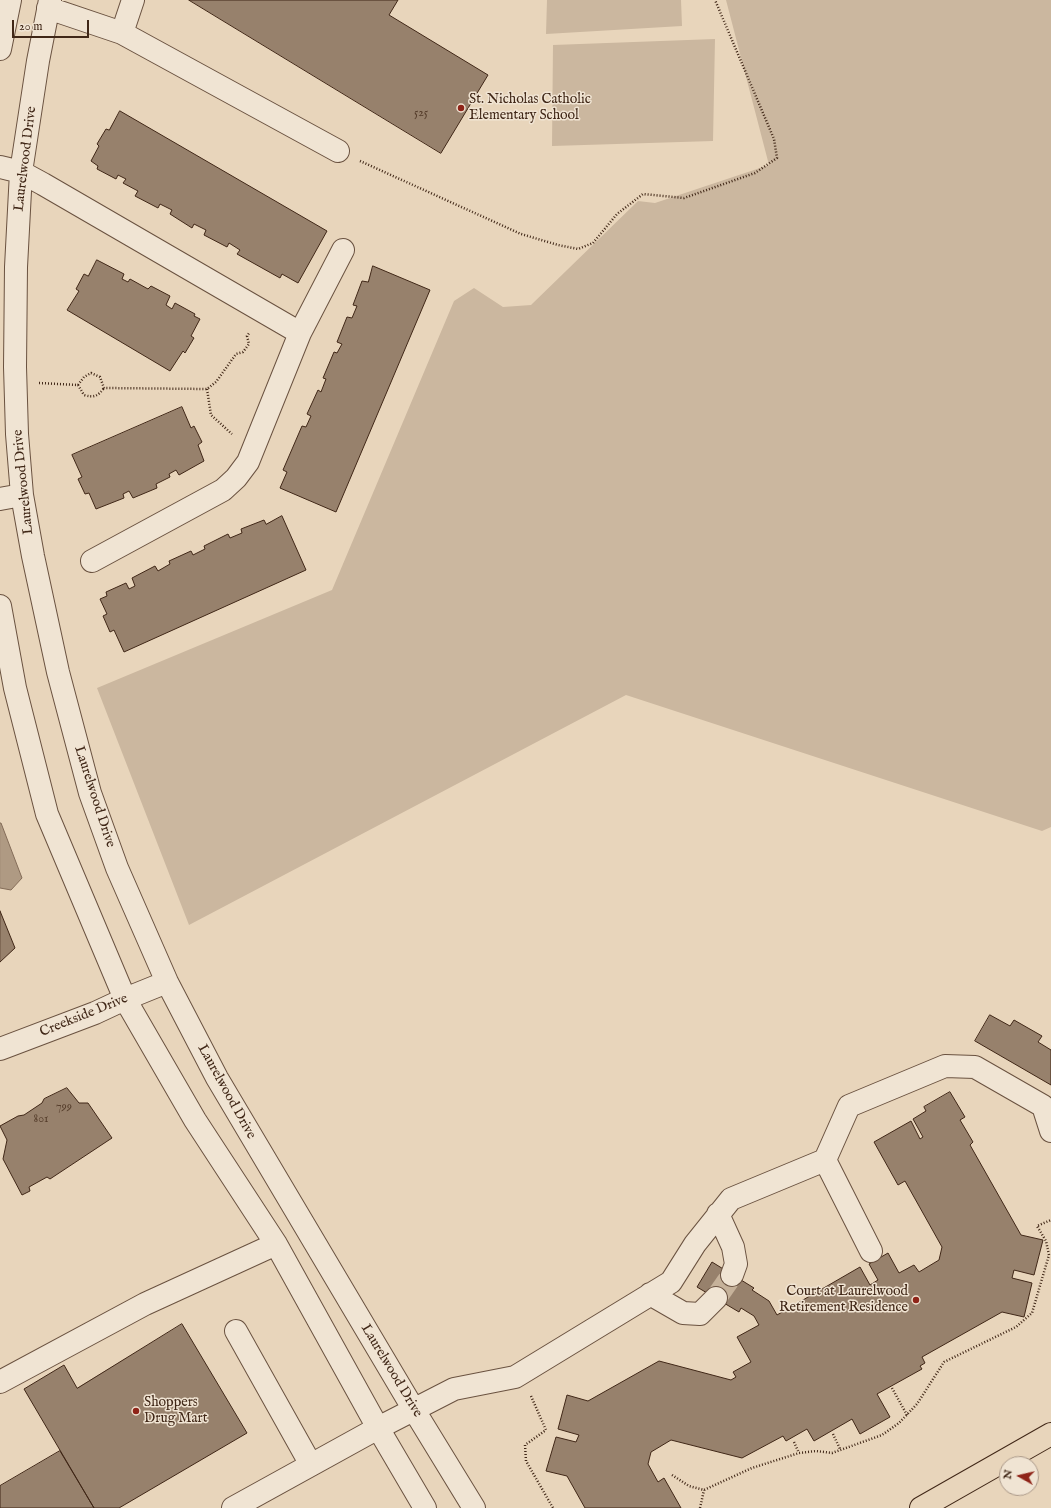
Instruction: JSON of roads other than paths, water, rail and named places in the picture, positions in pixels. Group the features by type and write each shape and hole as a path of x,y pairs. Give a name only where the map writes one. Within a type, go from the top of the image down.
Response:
{"main road":[{"path":"920,1508 1051,1434"}],"street":[{"path":"0,49 10,0"},
{"path":"122,33 133,0"},
{"path":"49,4 122,33 338,151"},
{"name":"Laurelwood Drive","path":"49,4 21,172 16,266 15,367 17,434 22,495 33,556 58,672 90,793 117,868 167,982 217,1078 414,1410 474,1508"},
{"path":"0,167 21,172 43,184 300,333"},
{"path":"92,561 223,490 240,473 248,462 300,333 343,250"},
{"path":"0,499 22,495"},
{"path":"0,606 14,683 47,814 125,999 195,1120 276,1244 378,1428 425,1508"},
{"name":"Creekside Drive","path":"0,1049 95,1013 167,982"},
{"path":"233,1508 257,1502 311,1465 378,1428 454,1389 515,1377 671,1282 695,1244 730,1199 825,1160 849,1106 945,1066 975,1067 1043,1106 1051,1130"},
{"path":"825,1160 871,1250"},
{"path":"718,1214 733,1247 736,1264 732,1275"},
{"path":"0,1382 145,1304 276,1244"},
{"path":"650,1294 683,1313 700,1314 716,1298"},
{"path":"236,1331 311,1465"}],"tunnel":[{"path":"716,1298 732,1275"}],"place":[{"name":"St. Nicholas Catholic Elementary School","path":"461,108"},
{"name":"Court at Laurelwood Retirement Residence","path":"916,1300"},
{"name":"Shoppers Drug Mart","path":"136,1411"}]}
